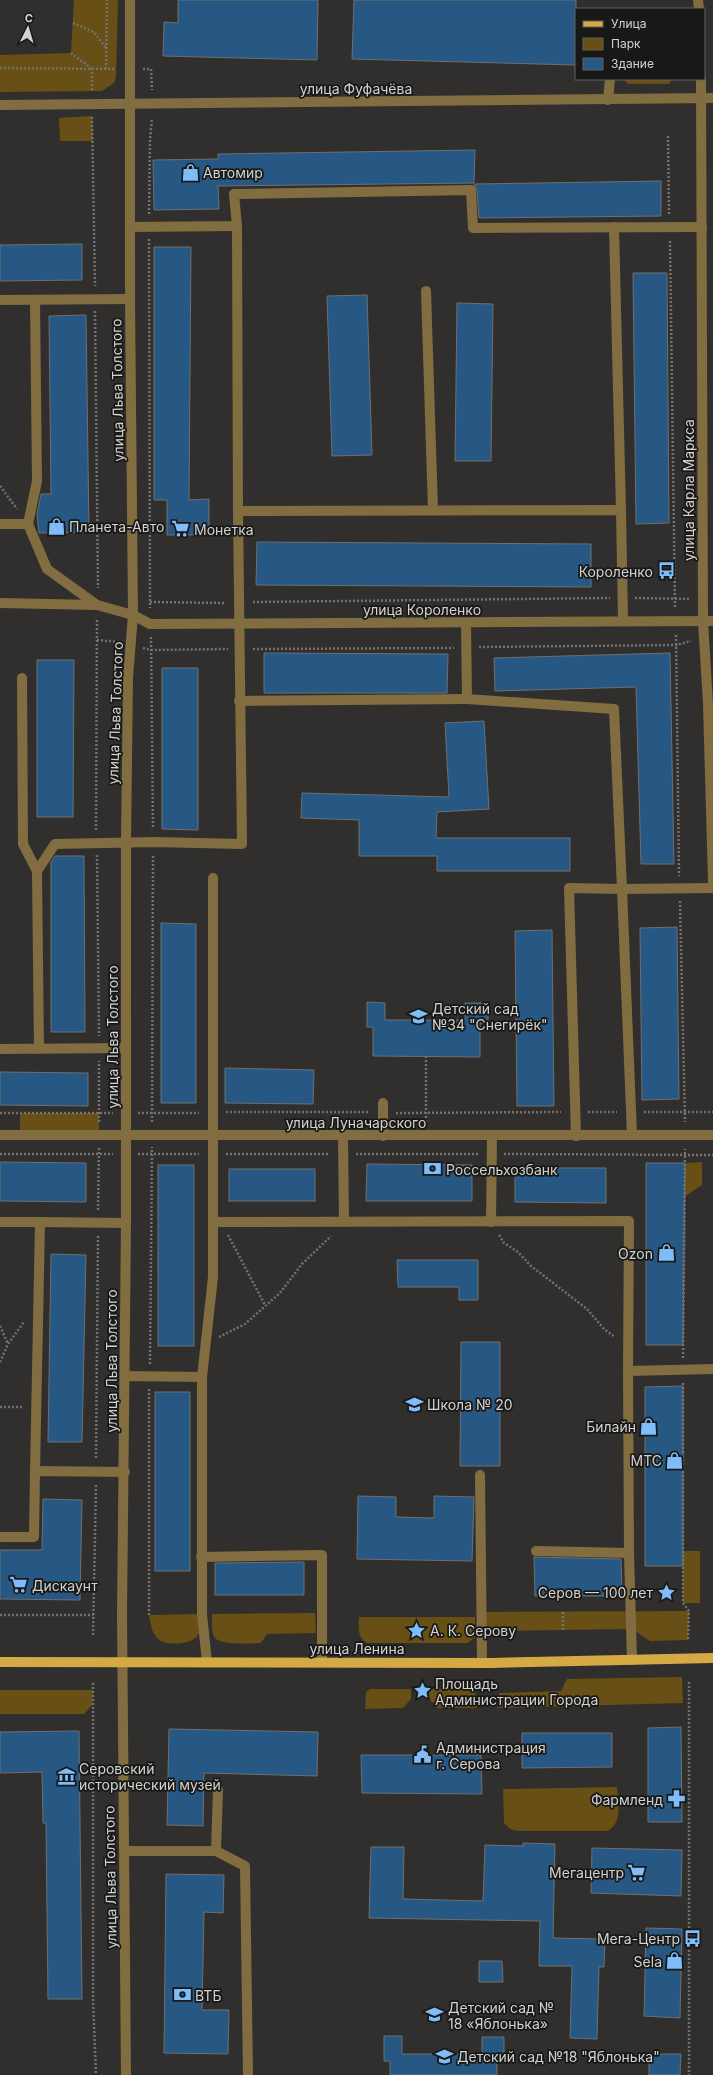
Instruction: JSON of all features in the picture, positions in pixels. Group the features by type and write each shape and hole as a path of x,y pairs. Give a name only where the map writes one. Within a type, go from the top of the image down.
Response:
{"main road":[{"name":"улица Ленина","path":"0,1662 482,1663 713,1658"}],"street":[{"name":"улица Льва Толстого","path":"126,2075 122,1662 125,1472 126,843 128,677 134,615 130,299 130,0"},
{"path":"608,100 610,80"},
{"name":"улица Карла Маркса","path":"701,80 703,599 708,621 704,638 713,881"},
{"name":"улица Фуфачёва","path":"0,105 713,98"},
{"path":"37,871 55,844 153,842 242,844 238,623 237,226 234,194 471,190 473,228 702,228"},
{"path":"130,227 237,226"},
{"path":"614,227 623,621"},
{"path":"426,291 434,510"},
{"path":"0,300 130,299"},
{"path":"35,300 37,481 28,524 47,569 98,605"},
{"path":"238,510 621,510"},
{"path":"0,524 28,524"},
{"path":"0,603 98,605 134,615 150,624"},
{"name":"улица Короленко","path":"150,624 466,624 708,621"},
{"path":"466,624 467,700"},
{"path":"22,678 23,844 37,871 39,1049"},
{"path":"239,701 467,700 614,709 632,1135"},
{"path":"207,1662 202,1614 201,1557 202,1377 213,1277 213,878"},
{"path":"576,1136 569,888 713,888"},
{"path":"0,1049 126,1048"},
{"path":"383,1108 383,1136"},
{"name":"улица Луначарского","path":"0,1135 713,1135"},
{"path":"343,1136 344,1222"},
{"path":"491,1222 492,1136"},
{"path":"213,1222 629,1221 629,1553 632,1660"},
{"path":"0,1222 126,1223"},
{"path":"0,1537 34,1538 40,1222"},
{"path":"628,1371 713,1369"},
{"path":"125,1376 202,1377"},
{"path":"35,1471 125,1472"},
{"path":"480,1475 482,1663"},
{"path":"536,1551 629,1553"},
{"path":"201,1557 322,1555 322,1662"},
{"path":"216,1850 218,1790"},
{"path":"124,1851 216,1850 245,1866 248,2075"}],"path":[{"path":"106,69 107,0"},
{"path":"73,23 94,32 106,49"},
{"path":"71,53 92,68"},
{"path":"0,68 116,69"},
{"path":"92,68 92,91"},
{"path":"143,69 151,69 152,92"},
{"path":"92,116 98,605 96,843 99,1048 96,1472 93,1635"},
{"path":"149,1615 153,842 150,624 149,227 150,140 152,118"},
{"path":"668,136 679,888 686,1112 684,1135 683,1603 689,1611 688,1640"},
{"path":"0,486 28,524"},
{"path":"150,602 238,603 622,598 703,599"},
{"path":"97,640 131,644 151,650 676,645 704,638"},
{"path":"426,1056 426,1136"},
{"path":"0,1113 152,1113 383,1108 426,1113 713,1112"},
{"path":"0,1154 713,1155"},
{"path":"213,1222 226,1232 265,1306"},
{"path":"206,1343 245,1324 280,1293 302,1264 316,1252 344,1222"},
{"path":"491,1222 504,1243 518,1252 531,1266 587,1309 604,1329 628,1347"},
{"path":"0,1362 8,1344 38,1306"},
{"path":"0,1326 8,1344"},
{"path":"0,1407 37,1408"},
{"path":"563,1612 563,1630"},
{"path":"0,1615 93,1615"},
{"path":"688,1682 689,2075"},
{"path":"93,1683 93,1999 96,2075"}],"green space":[{"path":"74,0 118,0 116,77 114,83 102,91 0,92 0,55 71,53"},
{"path":"624,80 671,80 669,84 628,84"},
{"path":"92,116 93,141 60,141 59,118"},
{"path":"20,1113 99,1113 99,1130 20,1130"},
{"path":"702,1162 702,1185 684,1197 685,1163"},
{"path":"683,1551 700,1551 700,1603 683,1603"},
{"path":"689,1611 688,1640 650,1641 632,1629 481,1631 481,1612"},
{"path":"315,1613 316,1633 267,1634 261,1643 237,1644 219,1641 215,1638 212,1630 212,1614"},
{"path":"202,1614 200,1631 196,1637 186,1642 173,1644 161,1641 155,1636 149,1615"},
{"path":"359,1617 475,1617 475,1637 468,1643 367,1643 360,1635"},
{"path":"682,1677 683,1703 498,1708 499,1693 561,1691 567,1679"},
{"path":"370,1689 411,1689 411,1699 403,1708 365,1709 366,1692"},
{"path":"429,1689 471,1689 475,1691 477,1708 437,1708 434,1703 429,1700"},
{"path":"0,1690 93,1690 92,1705 84,1714 0,1714"},
{"path":"617,1787 619,1805 618,1817 613,1827 608,1831 518,1831 510,1829 504,1823 503,1789"}],"building":[{"path":"178,0 318,0 317,60 163,56 164,22 178,23"},
{"path":"354,0 576,0 575,65 352,59"},
{"path":"475,150 474,183 218,186 219,209 154,210 153,160 218,159 218,154"},
{"path":"661,181 661,216 479,218 477,190 474,184"},
{"path":"82,244 82,280 0,281 0,245"},
{"path":"154,247 191,247 189,500 209,499 209,535 167,535 167,500 154,500"},
{"path":"633,273 667,273 669,523 636,524"},
{"path":"367,295 372,455 332,456 327,296"},
{"path":"457,303 493,304 491,461 455,461"},
{"path":"86,315 89,532 39,533 37,514 41,494 51,494 49,316"},
{"path":"257,542 591,544 591,587 256,585"},
{"path":"264,653 448,654 447,693 264,693"},
{"path":"670,653 674,864 641,864 636,687 495,691 494,658"},
{"path":"37,660 74,660 73,817 37,817"},
{"path":"162,668 198,668 198,830 162,829"},
{"path":"484,721 489,809 437,812 436,838 570,838 570,871 437,871 437,856 359,856 359,820 301,818 302,793 449,797 445,723"},
{"path":"55,856 84,856 85,1032 51,1032 51,862"},
{"path":"161,923 196,924 196,1103 161,1103"},
{"path":"677,927 679,1099 642,1100 640,928"},
{"path":"552,930 554,1106 517,1106 515,931"},
{"path":"367,1002 385,1003 385,1020 465,1020 465,1003 488,1003 488,1023 480,1023 480,1057 373,1056 373,1027 367,1027"},
{"path":"225,1068 314,1070 313,1104 225,1103"},
{"path":"0,1072 88,1073 88,1106 0,1105"},
{"path":"0,1162 86,1163 86,1202 0,1201"},
{"path":"646,1163 685,1163 683,1345 646,1345"},
{"path":"367,1164 472,1165 472,1201 366,1201"},
{"path":"158,1165 194,1165 194,1346 158,1346"},
{"path":"515,1168 606,1168 606,1203 515,1202"},
{"path":"229,1169 315,1169 315,1201 229,1201"},
{"path":"51,1254 86,1255 82,1442 48,1442"},
{"path":"397,1260 478,1260 478,1300 459,1300 459,1287 398,1287"},
{"path":"461,1342 500,1342 500,1466 460,1466"},
{"path":"683,1386 683,1566 645,1566 645,1387"},
{"path":"155,1392 190,1392 190,1571 155,1571"},
{"path":"358,1496 396,1497 396,1517 434,1518 434,1496 474,1497 472,1561 357,1559"},
{"path":"43,1499 82,1500 80,1600 0,1599 0,1550 42,1550"},
{"path":"534,1557 621,1559 622,1596 535,1596"},
{"path":"304,1562 304,1595 215,1595 215,1563"},
{"path":"681,1727 682,1822 648,1822 648,1728"},
{"path":"169,1729 318,1732 317,1776 204,1773 203,1826 167,1825"},
{"path":"79,1731 82,1999 48,1999 46,1823 43,1823 42,1772 0,1773 0,1732"},
{"path":"522,1733 612,1733 612,1767 522,1768"},
{"path":"361,1755 481,1755 482,1794 362,1793"},
{"path":"523,1843 555,1844 553,1938 605,1939 604,1967 599,1967 597,2039 570,2038 572,1966 539,1966 540,1921 369,1918 371,1847 404,1847 403,1899 483,1901 485,1845 523,1846"},
{"name":"Мегацентр","path":"592,1848 682,1850 681,1896 591,1893"},
{"path":"166,1874 224,1875 223,1913 204,1912 202,2010 229,2010 228,2054 164,2053"},
{"path":"646,1928 682,1929 680,2018 644,2016"},
{"path":"479,1961 502,1961 503,1982 479,1982"},
{"name":"Детский сад №18 \"Яблонька\"","path":"384,2036 402,2036 402,2054 482,2054 482,2037 504,2037 504,2057 497,2057 497,2075 390,2075 390,2061 384,2061"},
{"path":"649,2054 681,2054 680,2075 649,2075"}],"place":[{"name":"Автомир","path":"190,172"},
{"name":"Планета-Авто","path":"56,526"},
{"name":"Монетка","path":"181,529"},
{"name":"Короленко","path":"666,571"},
{"name":"Детский сад №34 \"Снегирёк\"","path":"419,1016"},
{"name":"Россельхозбанк","path":"433,1169"},
{"name":"Ozon","path":"666,1253"},
{"name":"Школа № 20","path":"414,1404"},
{"name":"Билайн","path":"649,1426"},
{"name":"МТС","path":"675,1460"},
{"name":"Дискаунт","path":"19,1585"},
{"name":"Серов — 100 лет","path":"666,1592"},
{"name":"А. К. Серову","path":"417,1630"},
{"name":"Площадь Администрации Города","path":"422,1691"},
{"name":"Администрация г. Серова","path":"423,1755"},
{"name":"Серовский исторический музей","path":"66,1776"},
{"name":"Фармленд","path":"676,1799"},
{"name":"Мегацентр","path":"637,1872"},
{"name":"Мега-Центр","path":"693,1938"},
{"name":"Sela","path":"675,1961"},
{"name":"ВТБ","path":"182,1995"},
{"name":"Детский сад № 18 «Яблонька»","path":"435,2015"},
{"name":"Детский сад №18 \"Яблонька\"","path":"444,2056"}]}
